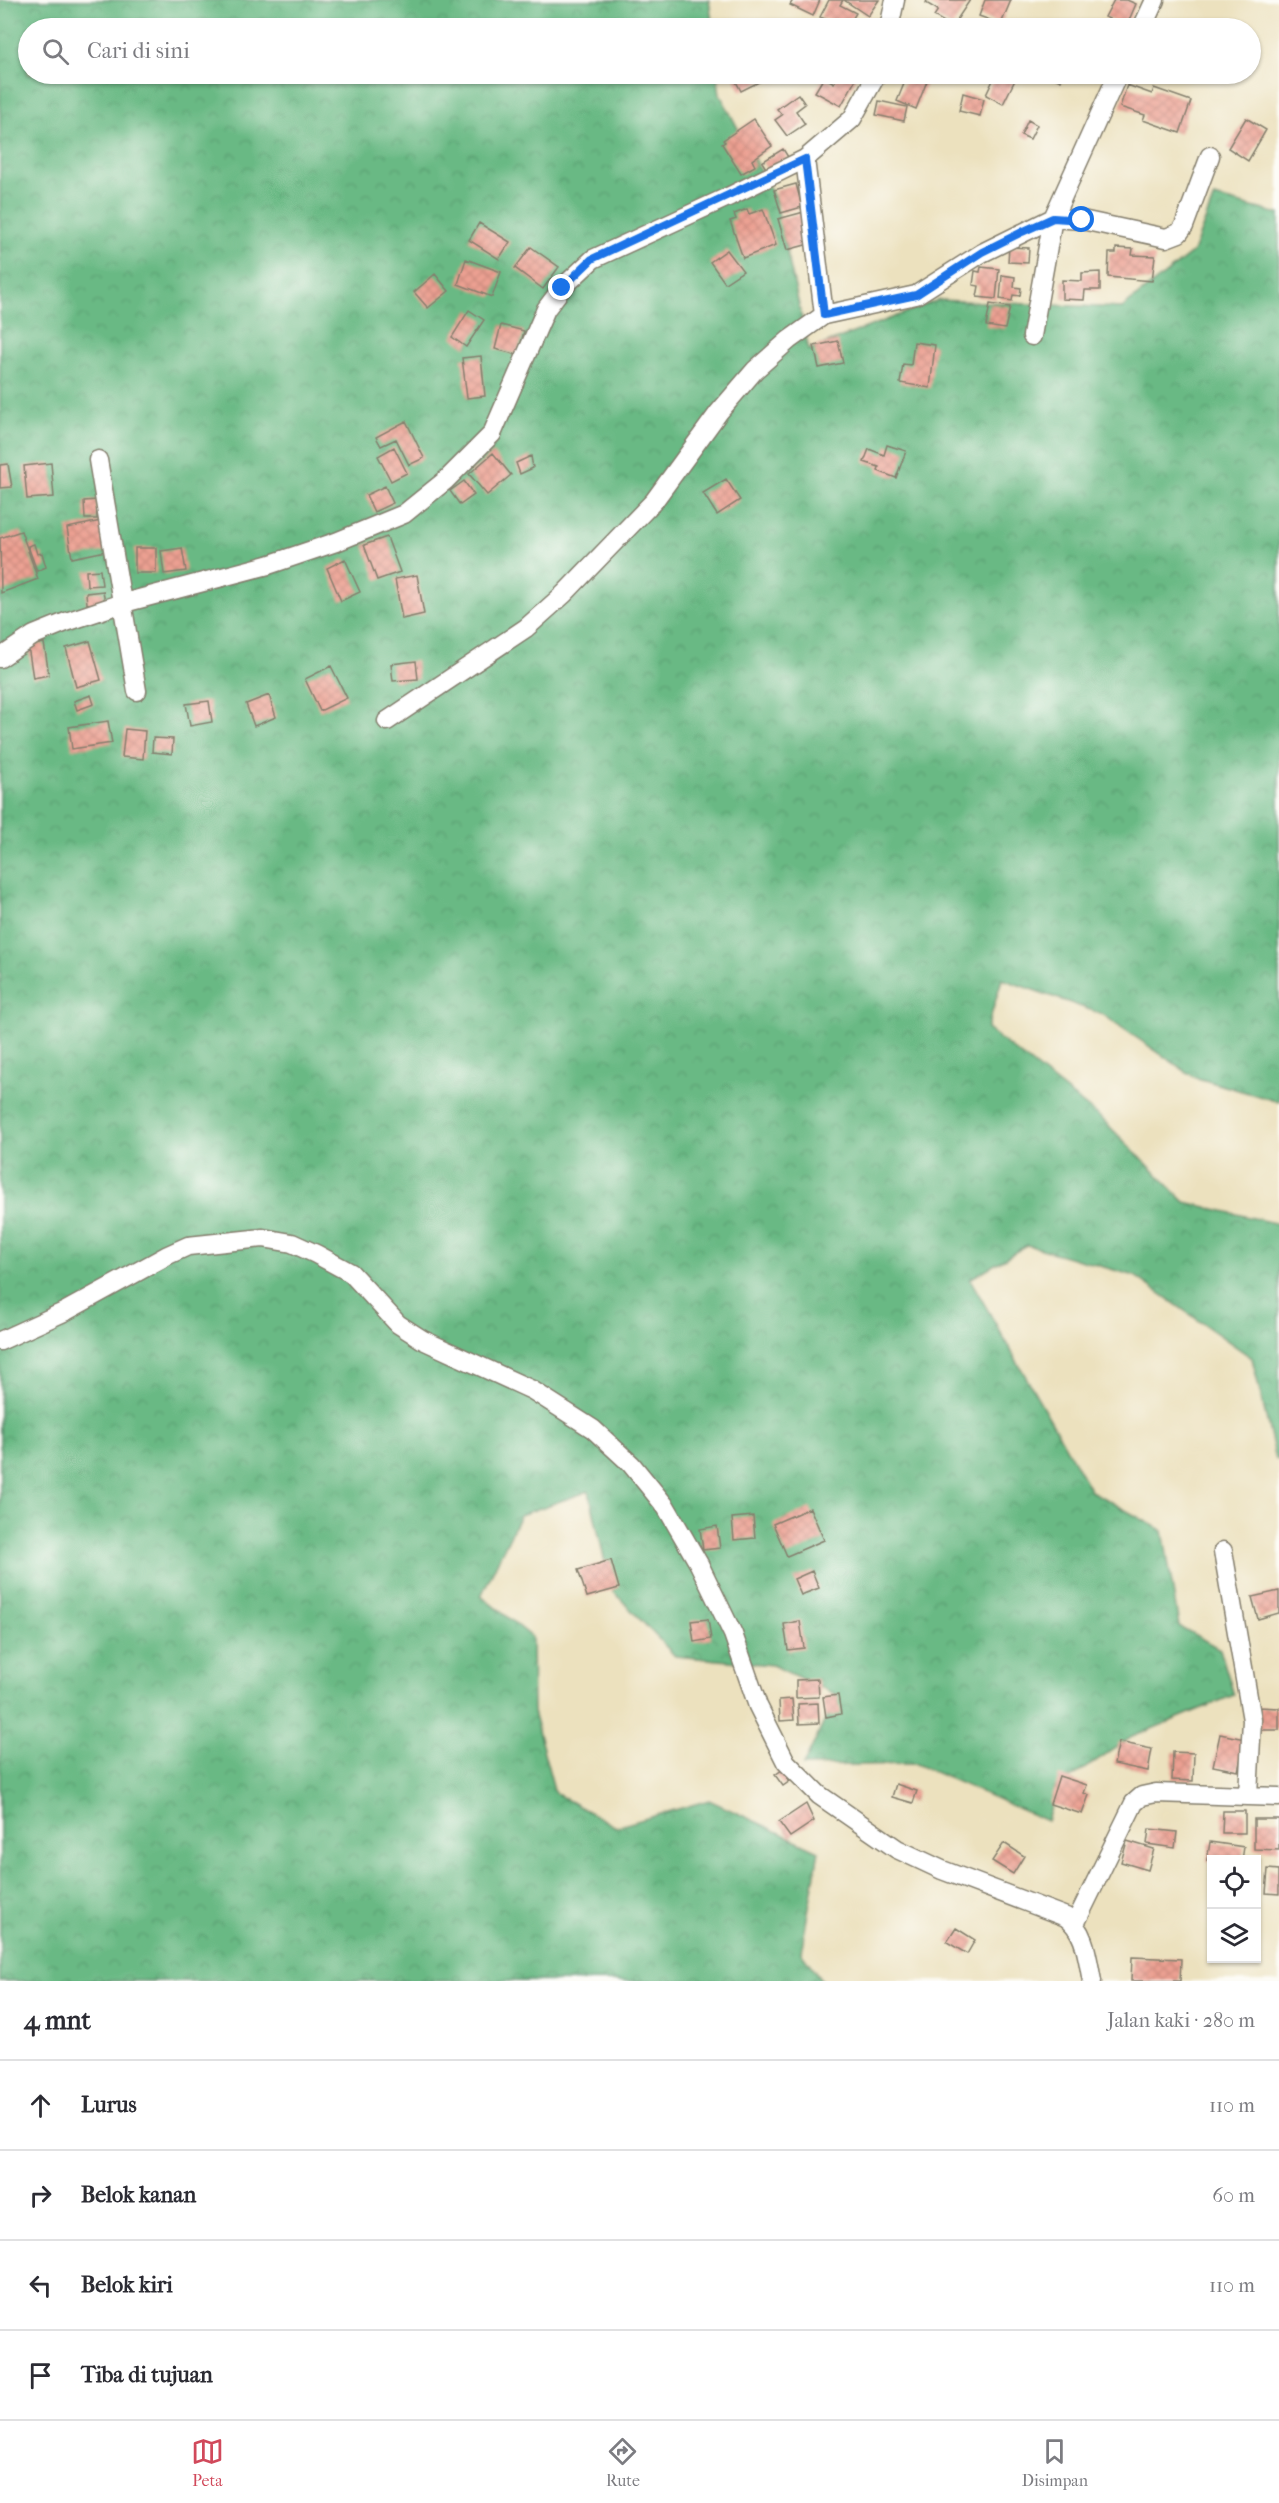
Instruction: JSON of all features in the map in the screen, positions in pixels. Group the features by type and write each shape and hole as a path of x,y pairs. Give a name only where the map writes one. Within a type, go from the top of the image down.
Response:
{"street":[{"path":"891,18 895,0"},
{"path":"1147,18 1155,0"},
{"path":"0,658 34,635 120,604 268,565 336,542 404,514 446,480 492,434 546,309 562,288 592,259 805,159 852,119 871,84"},
{"path":"1032,336 1053,218 1107,84"},
{"path":"387,721 526,628 556,601 654,501 719,412 755,370 789,340 824,315 916,295 982,252 1053,218 1082,220 1166,238 1173,237 1184,226 1210,156"},
{"path":"805,159 824,315"},
{"path":"98,460 120,604 137,691"},
{"path":"0,1341 66,1311 188,1246 263,1238 292,1243 351,1274 398,1324 423,1340 532,1390 593,1430 631,1464 666,1507 699,1564 733,1634 758,1707 786,1762 819,1795 897,1849 942,1870 1066,1917 1075,1924 1086,1947 1092,1981"},
{"path":"1223,1551 1252,1720 1248,1795"},
{"path":"1075,1924 1134,1803 1142,1796 1156,1793 1279,1797"}],"green space":[{"path":"0,0 709,0 712,18 18,18 18,84 718,84 720,94 775,199 809,350 938,300 1122,308 1193,252 1214,197 1279,214 1279,1102 1194,1077 1102,1014 1002,979 987,1029 1102,1119 1185,1202 1279,1224 1279,1460 1276,1459 1252,1358 1135,1276 1027,1245 970,1279 1091,1491 1163,1531 1179,1626 1220,1649 1234,1695 1132,1737 1057,1787 1047,1821 916,1764 803,1766 837,1695 772,1665 675,1656 611,1589 589,1491 520,1515 481,1596 532,1637 533,1712 555,1793 616,1827 709,1800 819,1851 801,1952 822,1981 0,1981"}],"building":[{"path":"793,0 820,0 813,16 790,5"},
{"path":"829,0 843,0 840,5 856,13 853,18 820,17"},
{"path":"844,0 879,0 868,16"},
{"path":"927,0 970,0 958,18 937,18 934,16 938,10 926,3"},
{"path":"985,0 1011,0 1004,18 979,16"},
{"path":"1114,0 1127,0 1136,4 1130,18 1105,17"},
{"path":"737,84 755,84 741,91"},
{"path":"820,84 853,84 841,106 815,92"},
{"path":"904,84 926,84 916,109 897,101"},
{"path":"991,84 1013,84 1003,104 986,95"},
{"path":"1127,85 1152,94 1154,88 1191,101 1180,133 1143,120 1145,115 1120,107"},
{"path":"963,93 984,99 980,116 959,111"},
{"path":"798,94 805,104 796,111 805,124 787,136 775,120 782,115 777,109"},
{"path":"879,101 907,107 904,121 876,115"},
{"path":"1246,118 1266,130 1248,161 1228,148"},
{"path":"754,119 772,146 752,160 755,166 741,174 722,144 725,142 723,140"},
{"path":"1028,120 1037,125 1030,139 1021,135"},
{"path":"783,149 788,157 767,170 762,162"},
{"path":"796,184 802,207 781,213 774,190"},
{"path":"747,209 749,214 763,209 776,245 743,258 730,221 736,219 734,214"},
{"path":"804,212 813,243 787,250 778,219"},
{"path":"479,223 510,242 499,259 469,240"},
{"path":"531,247 559,267 543,289 515,268"},
{"path":"1009,247 1029,248 1028,263 1008,262"},
{"path":"1116,248 1133,249 1132,255 1155,256 1152,281 1108,277 1109,253 1116,253"},
{"path":"727,250 743,271 725,283 710,262"},
{"path":"466,259 501,272 492,297 458,284"},
{"path":"981,267 999,269 996,299 977,297 979,286 973,285 975,271 980,272"},
{"path":"1100,272 1100,290 1085,290 1084,300 1062,299 1062,280 1082,281 1082,273"},
{"path":"435,274 449,291 428,308 414,292"},
{"path":"1002,275 1015,277 1014,287 1021,288 1020,296 1013,295 1012,301 1000,299"},
{"path":"990,304 1010,307 1005,329 986,326"},
{"path":"469,310 484,320 466,347 452,337"},
{"path":"501,325 524,331 518,355 495,349"},
{"path":"838,341 843,363 819,368 814,346"},
{"path":"914,342 935,345 930,388 900,383 903,364 911,365"},
{"path":"481,356 485,396 467,398 462,358"},
{"path":"406,421 424,458 409,465 396,439 381,446 376,437"},
{"path":"887,445 906,451 896,478 878,471 879,467 864,462 869,449 884,455"},
{"path":"394,447 407,473 391,481 378,456"},
{"path":"493,453 511,475 487,495 469,474"},
{"path":"531,456 533,468 520,474 516,463"},
{"path":"51,463 54,497 27,499 24,466"},
{"path":"8,464 12,487 0,488 0,465"},
{"path":"726,479 740,500 717,515 703,493"},
{"path":"464,481 474,495 460,505 450,491"},
{"path":"385,486 393,503 374,512 366,495"},
{"path":"97,500 97,519 85,519 84,501"},
{"path":"101,521 106,551 72,558 67,528"},
{"path":"21,531 38,579 1,593 0,538"},
{"path":"387,537 400,572 377,580 364,545"},
{"path":"34,544 37,554 42,553 46,567 37,571 28,546"},
{"path":"135,548 156,548 156,573 135,573"},
{"path":"182,548 186,571 164,574 161,551"},
{"path":"345,559 360,592 341,601 327,568"},
{"path":"100,570 102,585 87,586 86,571"},
{"path":"417,575 424,614 402,619 395,579"},
{"path":"103,591 105,603 87,604 86,593"},
{"path":"90,641 101,680 76,687 66,648"},
{"path":"44,643 49,675 33,678 28,646"},
{"path":"416,661 418,679 393,681 391,664"},
{"path":"331,666 347,698 320,711 305,679"},
{"path":"91,695 94,704 77,710 74,701"},
{"path":"269,695 276,717 254,726 246,704"},
{"path":"209,701 212,722 190,726 186,704"},
{"path":"108,721 112,743 72,749 69,727"},
{"path":"125,729 145,731 143,759 122,757"},
{"path":"153,738 173,739 172,754 152,752"},
{"path":"810,1508 824,1540 787,1556 773,1524"},
{"path":"753,1516 755,1538 734,1540 732,1518"},
{"path":"717,1526 720,1548 703,1550 700,1529"},
{"path":"611,1560 619,1588 587,1597 578,1570"},
{"path":"812,1571 819,1588 801,1595 794,1579"},
{"path":"1279,1591 1279,1613 1258,1619 1252,1597"},
{"path":"708,1619 711,1639 694,1642 691,1621"},
{"path":"800,1621 804,1648 788,1650 784,1624"},
{"path":"818,1679 819,1697 796,1698 796,1680"},
{"path":"838,1695 841,1714 826,1717 823,1697"},
{"path":"792,1699 794,1720 780,1721 779,1700"},
{"path":"818,1703 819,1723 799,1724 798,1704"},
{"path":"1258,1707 1279,1708 1279,1730 1258,1730"},
{"path":"1220,1734 1245,1739 1238,1771 1213,1766"},
{"path":"1119,1742 1152,1749 1148,1771 1114,1764"},
{"path":"1173,1752 1194,1753 1193,1781 1172,1780"},
{"path":"782,1770 790,1781 783,1786 775,1775"},
{"path":"1059,1776 1087,1785 1084,1793 1089,1795 1082,1814 1050,1804"},
{"path":"896,1784 917,1791 913,1803 892,1797"},
{"path":"806,1804 814,1821 790,1837 779,1822"},
{"path":"1223,1811 1245,1811 1245,1833 1222,1833"},
{"path":"1254,1819 1279,1819 1279,1850 1254,1849"},
{"path":"1149,1829 1177,1832 1175,1848 1147,1844"},
{"path":"1127,1841 1154,1849 1148,1870 1121,1862"},
{"path":"1210,1842 1244,1847 1243,1855 1208,1855"},
{"path":"1004,1843 1024,1856 1013,1874 992,1861"},
{"path":"1268,1869 1279,1870 1279,1894 1266,1893"},
{"path":"956,1928 975,1940 967,1954 947,1942"},
{"path":"1132,1957 1181,1959 1180,1981 1131,1981"}],"route":[{"path":"562,288 592,259 805,159 824,315 916,295 982,252 1022,232 1053,218 1082,220"}]}
